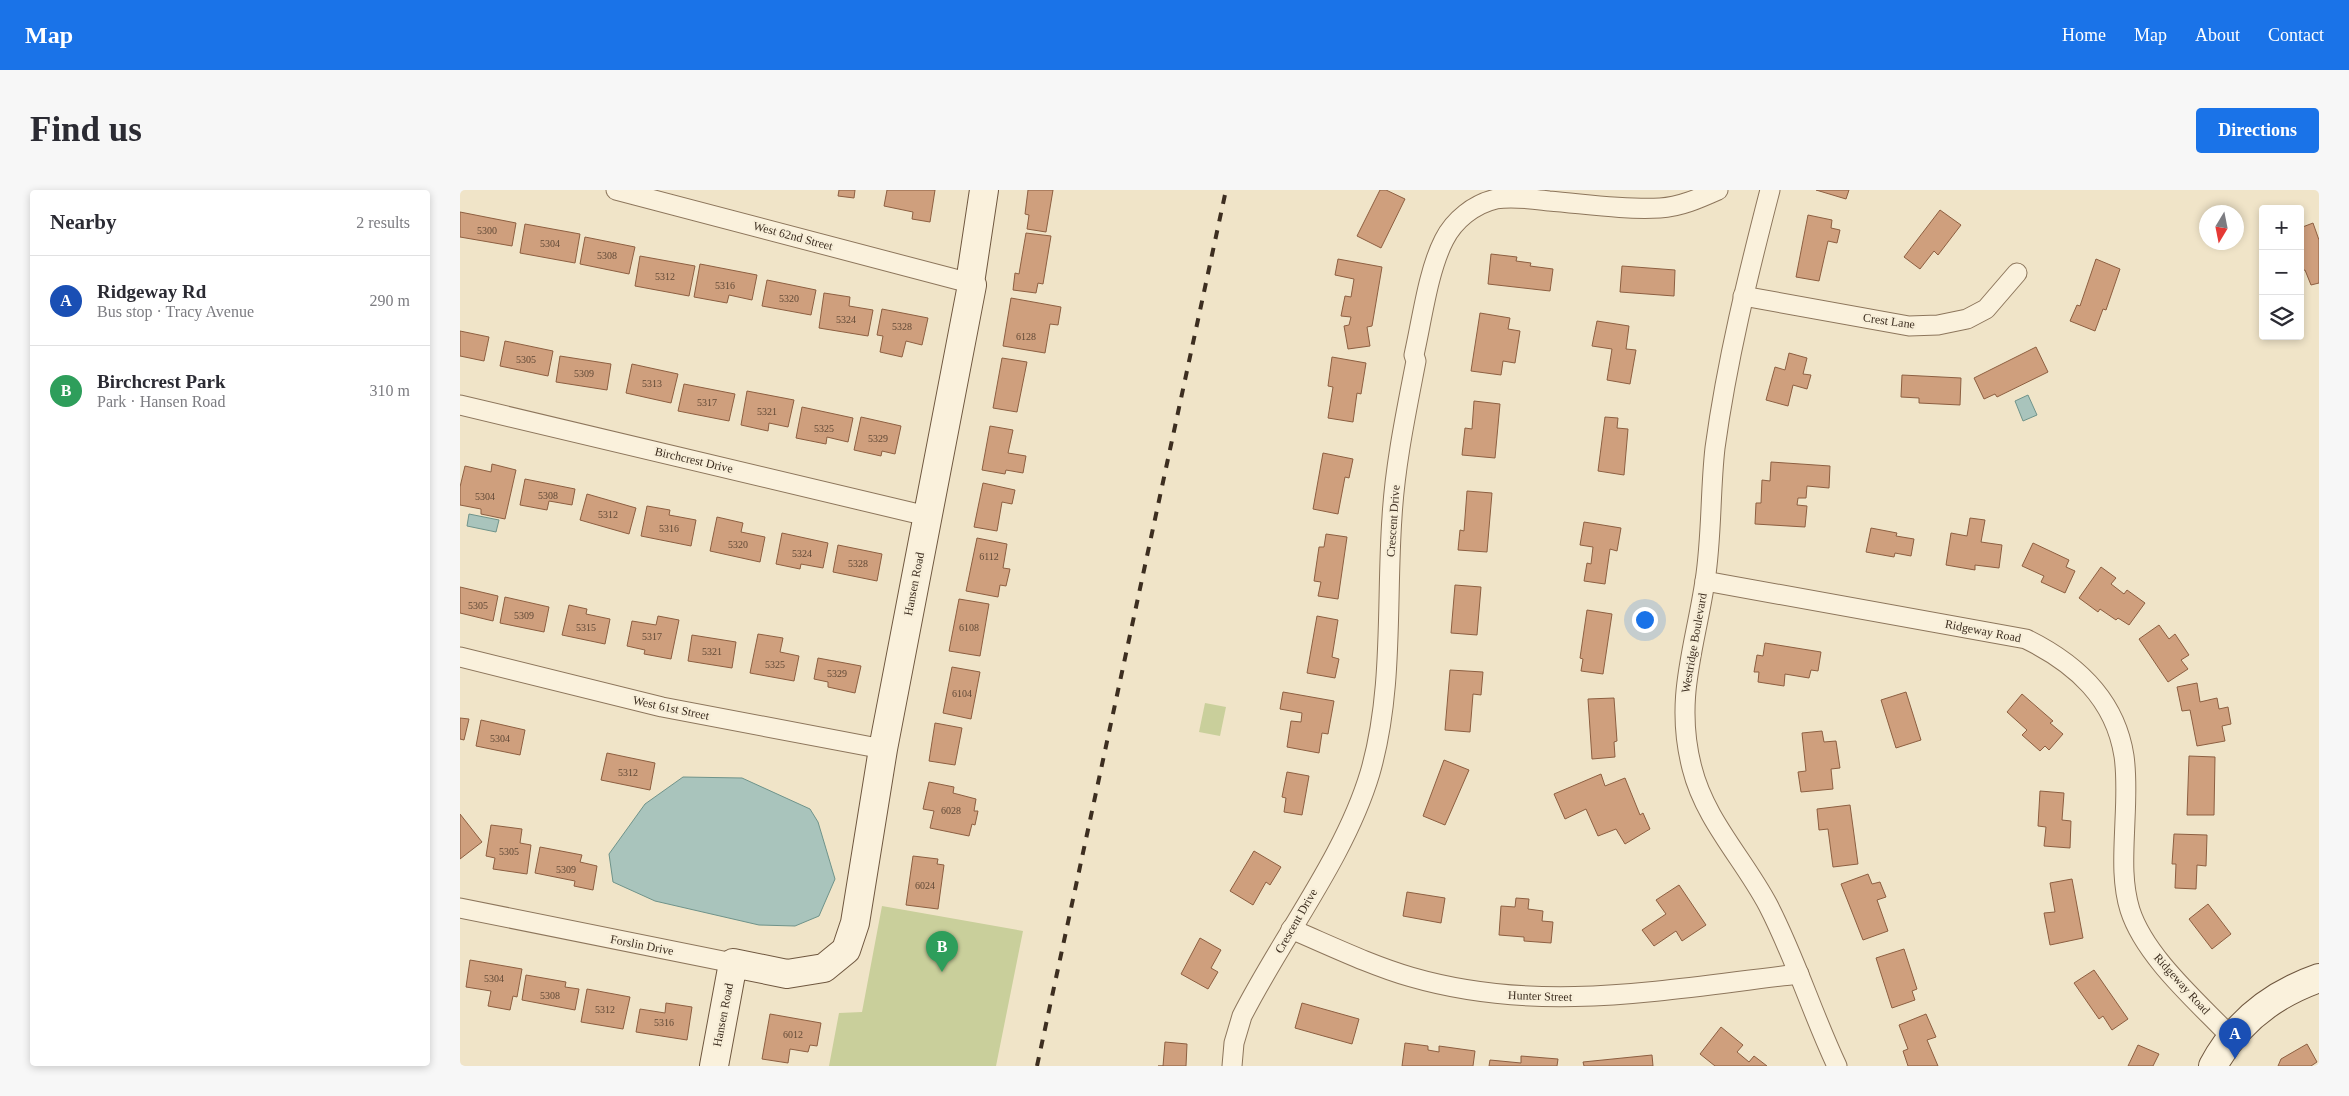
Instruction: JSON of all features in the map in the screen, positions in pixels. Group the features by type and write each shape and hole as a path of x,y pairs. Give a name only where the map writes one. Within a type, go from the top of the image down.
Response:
{"street":[{"name":"West 62nd Street","path":"616,190 970,283"},
{"name":"Hansen Road","path":"824,968 846,950 855,923 883,749 972,285 970,283 984,190"},
{"name":"Crescent Drive","path":"1232,1066 1234,1043 1242,1016 1355,815 1370,774 1380,731 1385,688 1392,516 1403,428 1416,361 1414,355 1435,262 1444,240 1456,222 1462,217 1474,208 1496,199 1519,198 1629,208 1662,208 1694,200 1718,190"},
{"name":"Westridge Boulevard","path":"1770,190 1743,296 1724,384 1716,442 1705,582 1684,692 1684,730 1692,770 1705,807 1767,903 1799,974 1822,1035 1837,1066"},
{"name":"Crest Lane","path":"1743,296 1909,326 1938,325 1967,319 1986,309 2017,273"},
{"name":"Birchcrest Drive","path":"460,405 927,516"},
{"name":"Ridgeway Road","path":"1705,582 2026,639 2054,653 2080,672 2100,697 2116,724 2124,755 2126,787 2124,883 2130,911 2143,938 2160,962 2231,1037"},
{"name":"West 61st Street","path":"460,657 662,707 883,749"},
{"name":"Forslin Drive","path":"460,908 787,974 824,968"},
{"name":"Hunter Street","path":"1291,929 1359,958 1411,977 1464,989 1518,997 1575,998 1629,994 1799,974"},
{"name":"Hansen Road","path":"714,1066 733,964"},
{"path":"2213,1066 2231,1037 2243,1024 2270,1002 2299,985 2319,978"}],"green space":[{"path":"1205,703 1226,707 1220,736 1199,732"},
{"path":"882,906 1023,931 996,1066 829,1066 839,1013 862,1012"}],"water":[{"path":"2028,395 2037,415 2023,421 2015,401"},
{"path":"469,514 499,520 496,532 467,526"},
{"path":"683,777 742,778 810,809 818,822 835,879 819,916 795,926 759,925 655,901 613,882 609,854 645,804"}],"building":[{"path":"839,190 855,190 854,198 838,196"},
{"path":"887,190 935,190 930,222 912,219 913,212 884,206"},
{"path":"1028,190 1053,190 1046,232 1027,229 1029,215 1025,214"},
{"path":"1380,190 1386,190 1405,199 1381,248 1357,236"},
{"path":"1816,190 1849,190 1846,199"},
{"path":"1940,210 1961,225 1938,255 1934,251 1920,269 1904,257"},
{"path":"460,212 516,223 512,246 460,237"},
{"path":"1808,215 1832,220 1831,228 1840,230 1837,243 1828,241 1819,281 1796,277"},
{"path":"2313,223 2319,240 2319,283 2311,285 2304,270 2304,226"},
{"path":"525,224 580,234 575,263 520,253"},
{"path":"1026,233 1051,236 1043,284 1038,283 1036,293 1013,290 1015,273 1019,274"},
{"path":"585,237 635,247 629,274 580,264"},
{"path":"1491,254 1517,257 1516,261 1531,263 1530,266 1553,269 1550,291 1488,284"},
{"path":"640,256 695,266 689,296 635,286"},
{"path":"1338,259 1382,267 1372,326 1367,327 1370,346 1348,349 1344,326 1349,325 1351,317 1341,316 1345,296 1351,297 1354,279 1335,275"},
{"path":"2096,259 2120,269 2106,310 2103,309 2095,331 2070,321 2077,305 2080,306"},
{"path":"700,264 757,275 752,300 729,295 727,303 694,297"},
{"path":"1622,266 1675,270 1674,296 1620,292"},
{"path":"767,280 816,290 811,315 762,306"},
{"path":"824,293 850,297 849,306 873,310 868,336 819,328"},
{"path":"1011,298 1061,307 1058,325 1050,324 1045,353 1003,346"},
{"path":"882,309 928,318 922,345 906,341 902,357 880,352 883,336 877,335"},
{"path":"1480,313 1510,318 1508,329 1520,331 1515,363 1503,361 1501,375 1471,371"},
{"path":"1597,321 1629,326 1626,349 1636,350 1630,384 1607,380 1612,349 1592,346"},
{"path":"460,331 489,337 484,361 460,356"},
{"path":"505,341 553,351 548,376 500,366"},
{"path":"2036,347 2048,372 1997,397 1995,394 1984,399 1974,378"},
{"path":"1789,353 1807,358 1803,374 1811,375 1807,389 1793,385 1788,406 1766,400 1775,367 1785,370"},
{"path":"560,356 611,364 607,390 556,382"},
{"path":"1332,357 1366,363 1361,394 1357,393 1353,422 1328,418 1333,387 1328,386"},
{"path":"1002,358 1027,362 1017,412 993,408"},
{"path":"632,364 678,374 671,403 626,393"},
{"path":"1902,375 1961,378 1960,405 1919,403 1919,398 1901,397"},
{"path":"684,384 735,394 729,421 678,411"},
{"path":"747,391 794,400 788,427 769,423 768,431 741,425"},
{"path":"1474,401 1500,404 1495,458 1462,455 1465,428 1472,429"},
{"path":"802,407 853,418 848,442 827,437 826,444 796,438"},
{"path":"861,417 901,426 895,454 882,451 881,456 854,450"},
{"path":"1605,417 1618,418 1617,428 1628,429 1624,475 1598,471"},
{"path":"990,426 1013,430 1008,453 1026,456 1023,473 1006,470 1005,474 982,470"},
{"path":"1323,453 1353,459 1349,478 1345,477 1338,514 1313,509"},
{"path":"1771,462 1830,466 1829,488 1807,486 1806,498 1798,498 1797,505 1807,506 1805,527 1755,524 1756,503 1761,503 1762,480 1770,481"},
{"path":"492,464 516,470 505,519 481,514 481,509 460,505 460,487 465,466 491,472"},
{"path":"525,479 575,489 572,505 549,501 547,510 520,505"},
{"path":"983,483 1015,490 1012,504 1002,502 997,531 974,527"},
{"path":"1467,491 1492,493 1487,552 1458,550 1460,530 1464,531"},
{"path":"587,494 636,508 629,534 580,520"},
{"path":"647,506 670,510 669,515 696,520 691,546 641,536"},
{"path":"717,517 743,523 741,532 765,537 760,562 710,551"},
{"path":"1970,518 1985,520 1981,542 2002,545 1999,568 1975,565 1975,570 1946,565 1951,533 1967,536"},
{"path":"1584,522 1621,528 1617,551 1610,549 1605,584 1584,581 1587,563 1591,564 1593,547 1580,545"},
{"path":"1871,528 1897,533 1896,536 1914,539 1911,556 1895,553 1894,557 1866,552"},
{"path":"782,533 828,543 823,568 801,564 800,569 776,564"},
{"path":"1326,534 1347,537 1338,599 1318,596 1321,582 1314,581 1319,547 1324,547"},
{"path":"977,538 1007,544 1003,568 1010,569 1006,586 1000,585 998,597 966,591"},
{"path":"2033,543 2069,560 2066,567 2075,571 2065,593 2041,582 2044,576 2022,566"},
{"path":"838,545 882,554 877,581 833,572"},
{"path":"2101,567 2116,578 2111,584 2124,594 2127,590 2145,603 2129,625 2118,618 2116,620 2100,609 2098,612 2079,598"},
{"path":"1455,585 1481,587 1477,635 1451,633"},
{"path":"460,587 498,596 493,621 460,613"},
{"path":"505,597 549,607 544,632 500,623"},
{"path":"959,599 989,604 980,656 949,651"},
{"path":"569,605 587,609 586,614 610,619 605,644 562,635"},
{"path":"1587,610 1612,614 1603,674 1581,671 1583,659 1580,658"},
{"path":"658,616 679,620 671,659 644,654 645,650 627,646 632,621 656,625"},
{"path":"1317,616 1338,620 1332,657 1339,659 1335,678 1307,673"},
{"path":"2159,625 2169,639 2175,634 2189,655 2181,660 2188,669 2168,682 2139,639"},
{"path":"758,634 783,638 780,652 799,656 794,681 750,673"},
{"path":"692,635 736,642 732,668 688,661"},
{"path":"1765,643 1821,652 1818,671 1811,670 1809,678 1785,674 1784,686 1758,682 1759,672 1754,672 1757,655 1763,656"},
{"path":"818,658 861,666 855,693 828,687 828,682 814,679"},
{"path":"952,667 980,672 971,719 943,713"},
{"path":"1450,670 1483,672 1481,695 1473,694 1470,732 1445,730"},
{"path":"2197,683 2200,702 2217,698 2219,709 2228,707 2231,724 2222,726 2225,741 2197,746 2190,710 2182,711 2177,687"},
{"path":"1283,692 1334,701 1328,734 1322,733 1319,753 1287,747 1291,721 1301,722 1302,713 1280,709"},
{"path":"1906,692 1921,740 1896,748 1881,700"},
{"path":"2022,694 2053,721 2050,723 2063,734 2049,750 2045,746 2040,751 2022,735 2027,730 2007,712"},
{"path":"1614,698 1617,741 1614,742 1615,757 1592,759 1588,699"},
{"path":"460,718 469,719 464,740 460,739"},
{"path":"481,720 525,730 520,755 476,746"},
{"path":"935,723 962,728 955,765 929,761"},
{"path":"1822,731 1824,742 1836,741 1840,768 1831,769 1833,789 1801,792 1798,772 1806,771 1802,733"},
{"path":"607,753 655,763 650,790 601,780"},
{"path":"2189,756 2215,757 2214,815 2187,815"},
{"path":"1444,760 1469,770 1445,825 1423,816"},
{"path":"1287,772 1309,776 1302,815 1284,812 1286,798 1282,797"},
{"path":"1601,774 1605,786 1625,778 1640,815 1643,813 1650,829 1625,844 1616,829 1598,836 1586,809 1565,819 1554,794"},
{"path":"929,782 954,787 953,793 976,799 974,811 978,811 975,825 972,824 969,836 930,828 934,811 923,809"},
{"path":"2040,791 2064,793 2062,820 2071,821 2070,848 2044,846 2046,827 2038,826"},
{"path":"1850,805 1858,864 1833,867 1828,829 1819,830 1817,809"},
{"path":"460,814 482,842 460,859"},
{"path":"491,825 522,829 520,843 531,845 527,874 493,869 495,858 486,856"},
{"path":"2174,834 2207,835 2206,866 2197,865 2196,889 2175,888 2176,864 2172,864"},
{"path":"540,847 582,855 580,862 597,866 593,890 574,886 575,881 535,873"},
{"path":"1254,851 1281,867 1270,885 1266,882 1253,905 1230,891"},
{"path":"913,856 938,859 937,864 944,865 938,909 906,905"},
{"path":"1868,874 1872,884 1880,882 1886,897 1877,900 1888,931 1863,940 1841,884"},
{"path":"2072,879 2083,938 2050,945 2044,913 2055,912 2050,883"},
{"path":"1679,885 1706,925 1682,941 1676,931 1654,946 1642,930 1666,914 1656,900"},
{"path":"1407,892 1445,898 1441,923 1403,916"},
{"path":"1516,898 1529,899 1528,909 1543,911 1542,921 1553,922 1551,943 1524,941 1524,937 1499,935 1501,906 1515,907"},
{"path":"2208,904 2231,934 2212,949 2189,919"},
{"path":"1200,938 1221,950 1211,968 1218,972 1208,989 1181,974"},
{"path":"1904,949 1917,989 1912,991 1915,1000 1892,1008 1876,958"},
{"path":"470,960 522,969 517,997 513,996 510,1010 488,1006 491,991 466,987"},
{"path":"2094,970 2128,1019 2112,1030 2103,1016 2099,1019 2074,983"},
{"path":"526,975 566,982 565,987 579,989 575,1010 522,1000"},
{"path":"587,989 630,997 623,1029 581,1022"},
{"path":"666,1003 692,1007 687,1040 636,1032 640,1009 665,1013"},
{"path":"1302,1003 1359,1019 1352,1044 1295,1028"},
{"path":"770,1014 821,1023 817,1046 810,1045 808,1052 790,1049 788,1063 762,1059"},
{"path":"1926,1014 1936,1037 1927,1040 1938,1066 1908,1066 1903,1051 1908,1049 1899,1025"},
{"path":"1721,1027 1743,1045 1737,1052 1749,1062 1754,1056 1767,1066 1715,1066 1700,1054"},
{"path":"1165,1042 1187,1044 1186,1066 1163,1066"},
{"path":"1405,1043 1428,1046 1428,1050 1439,1052 1439,1046 1475,1051 1473,1066 1402,1066"},
{"path":"2307,1044 2317,1062 2311,1066 2278,1066 2281,1059"},
{"path":"2138,1045 2159,1054 2153,1066 2128,1066"},
{"path":"1652,1055 1653,1066 1584,1066 1583,1062"},
{"path":"1521,1056 1558,1059 1557,1066 1489,1066 1490,1060 1521,1063"}],"railway":[{"path":"1037,1066 1226,190"}],"place":[{"name":"Birchcrest Park","path":"942,972"},
{"name":"Ridgeway Rd","path":"2235,1059"}]}
